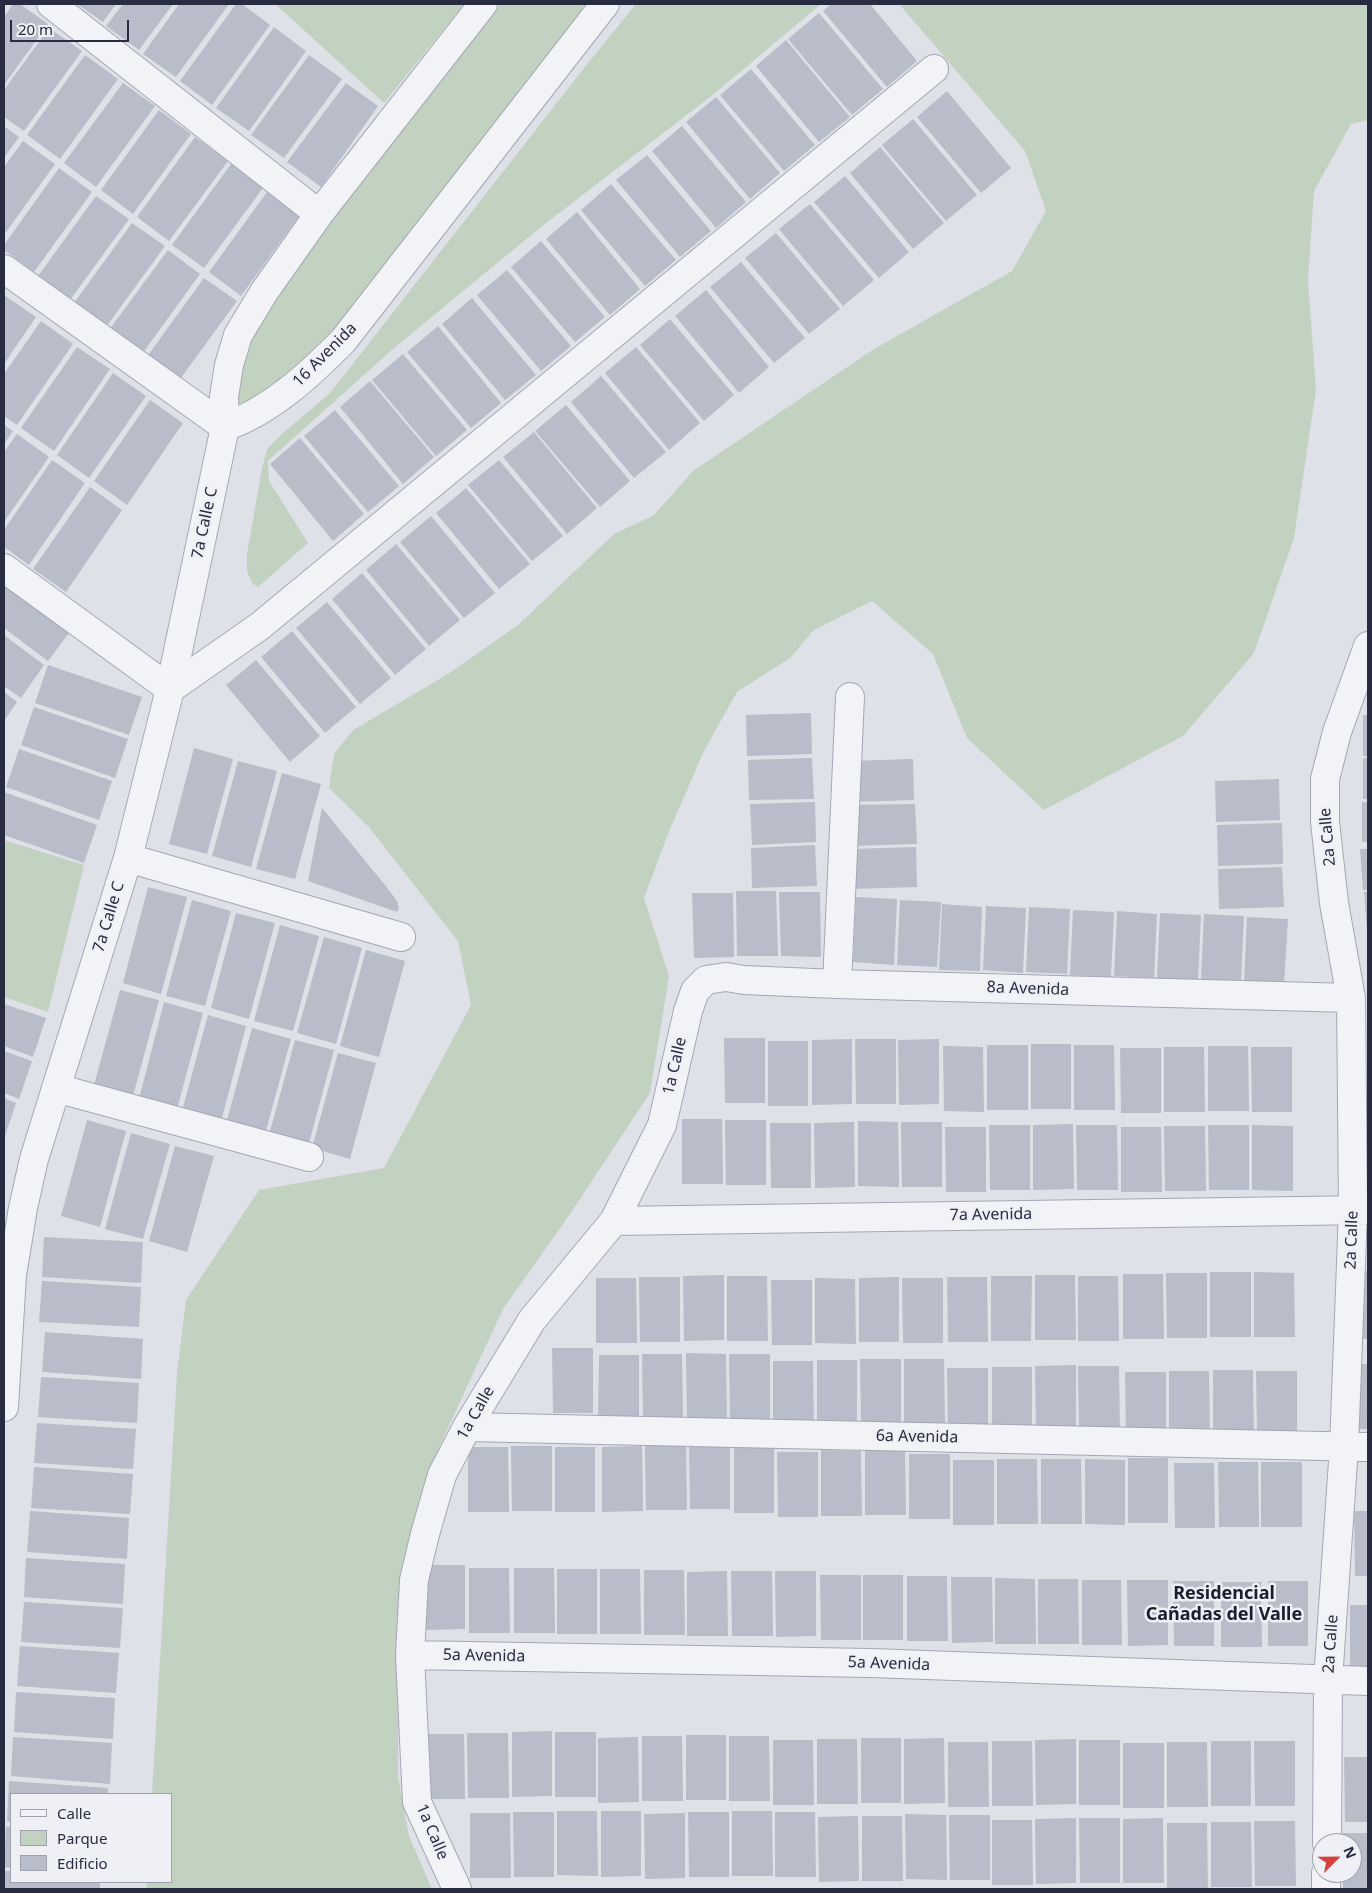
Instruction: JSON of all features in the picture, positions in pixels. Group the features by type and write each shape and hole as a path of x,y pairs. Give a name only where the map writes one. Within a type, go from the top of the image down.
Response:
{"street":[{"path":"51,4 318,214"},
{"path":"225,427 224,398 238,336 264,292 318,214 483,4"},
{"name":"16 Avenida","path":"225,427 281,397 308,376 343,341 605,4"},
{"path":"4,568 170,689 260,626 934,69"},
{"path":"4,269 225,427"},
{"name":"7a Calle C","path":"4,1407 8,1275 34,1160 128,858 170,689 225,427"},
{"name":"2a Calle","path":"1327,1833 1328,1680 1356,1447 1361,1210 1351,998 1334,903 1325,822 1325,779 1337,732 1368,646"},
{"path":"837,984 850,697"},
{"path":"128,858 401,937"},
{"name":"8a Avenida","path":"706,980 726,978 837,984 1351,998"},
{"name":"1a Calle","path":"457,1889 417,1802 410,1655 414,1580 425,1534 442,1475 467,1427 532,1320 614,1221 662,1125 688,1011 695,990 706,980"},
{"path":"56,1088 309,1157"},
{"name":"7a Avenida","path":"614,1221 1361,1210"},
{"name":"6a Avenida","path":"467,1427 1356,1447"},
{"name":"5a Avenida","path":"410,1655 870,1663 1368,1681"}],"green space":[{"path":"275,4 464,4 384,103"},
{"path":"483,4 604,4 343,341 235,424 229,365"},
{"path":"636,4 821,4 714,94 541,227 393,349 268,461 269,481 308,543 258,587 252,583 247,571 247,554 267,449 330,393"},
{"path":"899,4 1368,4 1368,120 1351,124 1314,191 1308,281 1316,390 1294,538 1254,653 1183,736 1044,810 967,738 933,654 872,601 814,630 790,658 737,692 704,751 670,829 644,898 669,976 650,1093 570,1214 503,1309 441,1443 405,1568 398,1718 398,1777 409,1836 432,1889 146,1889 147,1883 172,1883 172,1793 152,1793 177,1373 186,1300 259,1190 384,1168 471,1005 458,941 368,826 329,788 334,754 353,730 448,674 518,625 614,534 654,515 693,471 874,349 1012,271 1046,211 1025,151"},
{"path":"4,840 84,865 48,1012 4,997"}],"building":[{"path":"13,4 20,4 48,24 4,85 4,17"},
{"path":"77,4 116,4 103,22"},
{"path":"123,4 173,4 139,50 106,26"},
{"path":"179,4 229,4 176,77 143,54"},
{"path":"236,4 242,4 270,25 212,105 180,81"},
{"path":"831,4 870,4 917,61 887,87 823,11"},
{"path":"819,13 883,89 852,115 788,39"},
{"path":"274,27 306,51 249,131 216,108"},
{"path":"49,28 82,51 24,131 4,117 4,90"},
{"path":"786,40 850,117 819,142 756,66"},
{"path":"85,55 118,79 60,159 27,135"},
{"path":"309,55 342,79 284,158 251,135"},
{"path":"751,69 815,145 784,171 720,95"},
{"path":"123,83 155,106 96,187 64,163"},
{"path":"346,83 378,106 321,187 287,162"},
{"path":"947,91 1011,168 981,193 917,117"},
{"path":"716,97 780,173 750,199 686,122"},
{"path":"159,110 191,134 133,214 101,190"},
{"path":"913,119 977,195 946,221 882,145"},
{"path":"4,126 19,137 4,158"},
{"path":"682,126 746,202 716,228 652,151"},
{"path":"195,137 228,161 169,241 137,217"},
{"path":"23,141 55,164 4,235 4,167"},
{"path":"880,147 944,223 913,249 850,173"},
{"path":"647,155 711,231 680,257 616,180"},
{"path":"231,164 263,188 204,268 172,245"},
{"path":"59,168 92,192 34,272 4,250 4,245"},
{"path":"845,176 909,252 879,278 814,202"},
{"path":"611,184 676,260 645,286 581,210"},
{"path":"267,192 299,216 241,296 209,272"},
{"path":"96,196 129,219 70,300 38,276"},
{"path":"810,204 874,280 843,306 779,229"},
{"path":"577,212 640,289 610,315 546,239"},
{"path":"132,223 165,246 106,327 74,303"},
{"path":"776,233 840,309 809,334 745,258"},
{"path":"541,241 605,317 575,342 511,267"},
{"path":"168,250 200,274 142,354 109,330"},
{"path":"741,262 805,338 774,363 710,287"},
{"path":"507,270 571,346 541,371 477,295"},
{"path":"204,278 237,301 178,382 146,358"},
{"path":"706,290 769,367 739,393 675,316"},
{"path":"4,295 36,317 4,364"},
{"path":"472,298 536,375 505,400 442,324"},
{"path":"670,319 734,395 704,421 640,345"},
{"path":"41,321 73,344 17,425 4,416 4,374"},
{"path":"438,326 501,403 471,428 407,352"},
{"path":"77,347 110,369 54,451 21,428"},
{"path":"636,347 700,423 669,450 605,373"},
{"path":"403,354 467,430 436,456 372,380"},
{"path":"113,373 146,396 89,478 57,455"},
{"path":"601,376 666,452 634,478 571,402"},
{"path":"370,381 434,457 403,484 340,407"},
{"path":"150,400 183,423 127,505 94,481"},
{"path":"566,405 630,481 600,507 535,431"},
{"path":"335,410 399,486 368,512 304,436"},
{"path":"4,425 13,431 4,444"},
{"path":"534,432 597,508 567,534 503,457"},
{"path":"17,434 49,457 4,522 4,452"},
{"path":"300,438 364,514 333,541 270,464"},
{"path":"52,460 85,483 29,565 4,547 4,530"},
{"path":"499,460 563,536 532,561 468,485"},
{"path":"90,487 122,510 66,592 33,569"},
{"path":"466,488 530,564 499,589 436,513"},
{"path":"431,516 495,593 464,618 400,542"},
{"path":"396,544 460,620 429,646 366,570"},
{"path":"362,573 426,649 395,675 332,599"},
{"path":"4,579 72,629 48,661 4,628"},
{"path":"327,602 391,678 360,704 296,628"},
{"path":"292,631 356,707 325,733 261,657"},
{"path":"4,635 44,665 21,698 4,686"},
{"path":"256,660 320,736 290,762 226,685"},
{"path":"48,665 142,697 129,735 35,703"},
{"path":"4,692 17,702 4,721"},
{"path":"34,707 128,739 115,778 21,745"},
{"path":"811,713 812,754 747,756 746,715"},
{"path":"1363,715 1368,715 1368,756 1363,756"},
{"path":"194,748 233,759 207,854 169,844"},
{"path":"19,749 112,781 99,820 6,787"},
{"path":"812,758 814,799 749,800 748,760"},
{"path":"1363,758 1368,758 1368,799 1363,799"},
{"path":"913,759 914,800 849,802 848,761"},
{"path":"238,761 277,771 251,867 212,856"},
{"path":"282,773 321,784 295,879 256,869"},
{"path":"1279,779 1280,820 1216,822 1215,781"},
{"path":"4,792 97,825 84,863 4,835"},
{"path":"815,802 816,842 752,845 750,804"},
{"path":"1362,802 1368,802 1368,842 1362,842"},
{"path":"915,804 917,844 852,846 850,805"},
{"path":"322,808 397,901 399,908 397,912 308,881"},
{"path":"1282,823 1283,864 1218,866 1217,825"},
{"path":"815,845 817,886 752,888 751,848"},
{"path":"916,847 917,887 852,889 851,849"},
{"path":"1360,849 1368,849 1368,890 1363,890"},
{"path":"1282,867 1284,907 1219,909 1218,869"},
{"path":"148,887 187,897 161,994 123,983"},
{"path":"736,891 776,891 778,956 737,956"},
{"path":"779,892 820,892 821,957 781,956"},
{"path":"1364,892 1368,892 1368,932 1367,932"},
{"path":"692,893 733,893 734,957 694,958"},
{"path":"856,897 897,899 894,965 853,962"},
{"path":"192,900 231,911 205,1006 166,996"},
{"path":"900,900 941,902 937,967 897,965"},
{"path":"942,904 982,907 980,971 939,970"},
{"path":"986,906 1026,908 1023,973 983,970"},
{"path":"1029,907 1070,909 1067,974 1026,972"},
{"path":"1073,910 1114,912 1111,977 1070,975"},
{"path":"1117,911 1157,914 1154,978 1114,976"},
{"path":"236,913 275,923 249,1019 211,1008"},
{"path":"1160,913 1201,915 1198,980 1157,978"},
{"path":"1204,914 1244,916 1241,981 1201,979"},
{"path":"1247,917 1288,919 1284,984 1244,982"},
{"path":"280,925 319,936 293,1031 254,1021"},
{"path":"324,937 362,948 336,1044 297,1033"},
{"path":"366,950 405,961 379,1057 340,1046"},
{"path":"120,990 159,1000 133,1096 94,1085"},
{"path":"164,1002 203,1013 177,1109 139,1099"},
{"path":"4,1004 46,1018 33,1057 4,1046"},
{"path":"208,1015 246,1026 221,1122 182,1111"},
{"path":"252,1028 291,1039 265,1134 226,1124"},
{"path":"724,1038 765,1038 765,1103 725,1103"},
{"path":"852,1039 852,1104 812,1105 812,1040"},
{"path":"855,1039 896,1039 896,1104 856,1104"},
{"path":"939,1039 939,1104 899,1105 898,1040"},
{"path":"295,1040 334,1050 308,1147 269,1135"},
{"path":"768,1041 808,1041 808,1106 768,1106"},
{"path":"1031,1044 1071,1044 1071,1109 1031,1109"},
{"path":"987,1045 1028,1045 1028,1110 987,1110"},
{"path":"1074,1045 1114,1045 1115,1110 1074,1110"},
{"path":"943,1046 983,1047 984,1112 944,1111"},
{"path":"1208,1046 1248,1046 1249,1111 1208,1111"},
{"path":"1164,1047 1204,1047 1205,1112 1164,1112"},
{"path":"1251,1047 1292,1047 1292,1112 1252,1112"},
{"path":"1120,1048 1161,1048 1161,1113 1121,1113"},
{"path":"4,1051 32,1061 19,1099 4,1093"},
{"path":"338,1053 376,1063 350,1159 312,1148"},
{"path":"4,1098 16,1103 4,1139"},
{"path":"682,1119 722,1119 723,1184 682,1184"},
{"path":"87,1120 126,1131 100,1227 61,1216"},
{"path":"725,1120 766,1120 766,1185 726,1185"},
{"path":"858,1121 898,1122 899,1187 858,1186"},
{"path":"854,1122 855,1187 815,1188 814,1123"},
{"path":"901,1122 942,1122 942,1187 902,1187"},
{"path":"770,1123 811,1123 811,1188 771,1188"},
{"path":"1073,1124 1074,1189 1033,1190 1033,1125"},
{"path":"989,1125 1030,1125 1030,1190 990,1190"},
{"path":"1076,1125 1117,1125 1118,1190 1077,1190"},
{"path":"1208,1125 1249,1125 1249,1190 1209,1190"},
{"path":"1252,1125 1293,1126 1293,1191 1252,1190"},
{"path":"1164,1126 1205,1126 1206,1191 1165,1191"},
{"path":"945,1127 986,1127 986,1192 946,1192"},
{"path":"1121,1127 1161,1127 1162,1192 1121,1192"},
{"path":"131,1133 170,1144 143,1239 105,1229"},
{"path":"175,1146 214,1156 187,1252 149,1241"},
{"path":"44,1237 143,1242 141,1283 42,1277"},
{"path":"1359,1271 1368,1271 1368,1339 1359,1339"},
{"path":"1210,1272 1251,1272 1251,1337 1210,1337"},
{"path":"1254,1272 1294,1273 1295,1337 1254,1337"},
{"path":"1166,1273 1207,1273 1207,1338 1167,1338"},
{"path":"1123,1274 1163,1274 1164,1339 1123,1339"},
{"path":"724,1275 724,1340 684,1341 683,1276"},
{"path":"1035,1275 1075,1275 1076,1340 1035,1340"},
{"path":"727,1276 767,1276 768,1341 727,1341"},
{"path":"991,1276 1032,1276 1031,1341 991,1341"},
{"path":"1078,1276 1118,1276 1119,1341 1078,1341"},
{"path":"639,1277 680,1277 680,1342 640,1342"},
{"path":"899,1277 899,1342 859,1342 859,1278"},
{"path":"947,1277 987,1277 988,1342 948,1342"},
{"path":"596,1278 636,1278 637,1343 596,1343"},
{"path":"815,1278 855,1279 856,1344 815,1343"},
{"path":"902,1278 943,1278 943,1343 903,1343"},
{"path":"771,1280 812,1280 812,1345 772,1345"},
{"path":"42,1281 141,1287 139,1327 39,1322"},
{"path":"45,1332 143,1339 141,1379 42,1372"},
{"path":"552,1348 593,1348 593,1413 553,1413"},
{"path":"686,1353 726,1354 727,1419 687,1418"},
{"path":"642,1354 682,1354 683,1419 643,1419"},
{"path":"729,1354 770,1354 770,1419 730,1419"},
{"path":"599,1355 639,1355 639,1420 598,1420"},
{"path":"860,1359 901,1359 901,1424 861,1424"},
{"path":"904,1359 944,1359 945,1424 904,1424"},
{"path":"817,1360 857,1360 857,1425 817,1425"},
{"path":"773,1361 813,1361 814,1426 773,1426"},
{"path":"1350,1364 1368,1364 1368,1429 1350,1429"},
{"path":"1076,1365 1076,1430 1036,1431 1035,1366"},
{"path":"1078,1366 1119,1366 1120,1431 1079,1431"},
{"path":"992,1367 1032,1367 1032,1432 992,1432"},
{"path":"947,1368 988,1368 988,1433 948,1433"},
{"path":"1213,1370 1253,1370 1254,1435 1213,1435"},
{"path":"1169,1371 1209,1371 1210,1436 1169,1436"},
{"path":"1256,1371 1297,1371 1297,1436 1257,1436"},
{"path":"1125,1372 1166,1372 1166,1437 1126,1437"},
{"path":"41,1377 139,1383 137,1423 38,1417"},
{"path":"37,1423 136,1429 133,1469 34,1463"},
{"path":"689,1444 730,1444 730,1509 690,1509"},
{"path":"645,1445 686,1445 687,1510 646,1510"},
{"path":"511,1446 552,1446 552,1511 512,1511"},
{"path":"642,1446 643,1511 602,1512 602,1447"},
{"path":"468,1447 508,1447 509,1512 468,1512"},
{"path":"555,1447 595,1447 595,1512 555,1512"},
{"path":"734,1448 774,1448 774,1513 734,1513"},
{"path":"821,1450 861,1451 862,1516 821,1516"},
{"path":"865,1450 905,1450 906,1515 865,1515"},
{"path":"777,1452 818,1452 818,1517 778,1517"},
{"path":"909,1454 950,1454 950,1519 909,1519"},
{"path":"1128,1458 1168,1458 1168,1523 1128,1523"},
{"path":"997,1459 1037,1459 1038,1524 997,1524"},
{"path":"1041,1459 1081,1459 1082,1524 1041,1524"},
{"path":"1085,1459 1125,1460 1125,1525 1085,1524"},
{"path":"953,1460 994,1460 994,1525 953,1525"},
{"path":"1218,1462 1258,1462 1259,1527 1219,1527"},
{"path":"1261,1462 1302,1462 1302,1527 1261,1527"},
{"path":"1174,1463 1214,1463 1215,1528 1175,1528"},
{"path":"34,1467 133,1474 130,1514 31,1508"},
{"path":"30,1511 129,1518 127,1559 27,1552"},
{"path":"1354,1511 1368,1511 1368,1576 1355,1576"},
{"path":"26,1558 125,1564 123,1604 24,1597"},
{"path":"424,1565 465,1565 465,1629 425,1630"},
{"path":"469,1568 509,1568 510,1633 469,1633"},
{"path":"514,1568 554,1568 555,1633 514,1633"},
{"path":"557,1569 597,1569 597,1634 557,1634"},
{"path":"600,1569 640,1569 641,1634 600,1634"},
{"path":"644,1570 684,1570 685,1635 644,1635"},
{"path":"727,1571 728,1636 687,1636 687,1572"},
{"path":"731,1571 772,1571 773,1636 732,1636"},
{"path":"775,1571 816,1571 816,1636 776,1637"},
{"path":"820,1575 861,1575 861,1640 821,1640"},
{"path":"863,1575 903,1575 903,1640 863,1640"},
{"path":"907,1576 947,1576 948,1641 907,1641"},
{"path":"951,1577 992,1577 993,1642 952,1643"},
{"path":"995,1578 1035,1579 1036,1644 995,1644"},
{"path":"1038,1579 1078,1579 1079,1644 1038,1644"},
{"path":"1082,1580 1121,1580 1122,1645 1082,1645"},
{"path":"1127,1580 1168,1580 1168,1645 1128,1646"},
{"path":"1173,1581 1214,1581 1214,1646 1174,1646"},
{"path":"1268,1581 1308,1581 1308,1646 1268,1646"},
{"path":"1221,1582 1261,1582 1262,1647 1221,1647"},
{"path":"24,1602 123,1608 120,1648 21,1642"},
{"path":"1350,1605 1368,1605 1368,1670 1350,1670"},
{"path":"20,1646 119,1653 116,1693 17,1686"},
{"path":"16,1692 115,1698 113,1739 14,1732"},
{"path":"552,1731 552,1796 512,1797 512,1732"},
{"path":"555,1732 596,1732 596,1797 555,1797"},
{"path":"467,1733 508,1733 509,1798 468,1798"},
{"path":"424,1734 464,1734 465,1799 424,1799"},
{"path":"686,1735 726,1735 726,1800 686,1800"},
{"path":"642,1736 682,1736 683,1801 642,1801"},
{"path":"729,1736 769,1736 770,1801 729,1801"},
{"path":"13,1737 112,1743 110,1784 11,1776"},
{"path":"638,1737 639,1802 598,1803 598,1738"},
{"path":"861,1738 901,1738 901,1803 861,1803"},
{"path":"944,1738 945,1803 904,1804 904,1739"},
{"path":"817,1739 857,1739 858,1804 817,1804"},
{"path":"1076,1739 1076,1804 1036,1805 1035,1740"},
{"path":"773,1740 813,1740 814,1805 773,1805"},
{"path":"1079,1740 1120,1740 1120,1805 1079,1805"},
{"path":"992,1741 1032,1741 1033,1806 992,1806"},
{"path":"1211,1741 1251,1741 1251,1806 1211,1806"},
{"path":"1254,1741 1295,1741 1295,1806 1255,1806"},
{"path":"948,1742 988,1742 989,1807 948,1807"},
{"path":"1167,1742 1207,1742 1208,1807 1167,1807"},
{"path":"1123,1743 1164,1743 1164,1808 1123,1808"},
{"path":"1344,1757 1368,1757 1368,1822 1345,1822"},
{"path":"9,1781 108,1788 108,1793 10,1793 10,1822 7,1821"},
{"path":"557,1811 597,1811 598,1876 557,1875"},
{"path":"601,1811 641,1811 641,1876 601,1877"},
{"path":"732,1811 772,1811 773,1876 732,1876"},
{"path":"513,1812 554,1812 554,1877 514,1877"},
{"path":"688,1812 729,1812 729,1877 689,1877"},
{"path":"775,1812 815,1812 816,1877 775,1877"},
{"path":"470,1813 510,1813 511,1878 470,1878"},
{"path":"685,1813 685,1878 645,1879 644,1814"},
{"path":"905,1814 946,1815 947,1880 906,1879"},
{"path":"949,1815 990,1815 990,1880 950,1880"},
{"path":"858,1816 859,1881 819,1882 818,1817"},
{"path":"862,1816 902,1816 903,1881 862,1881"},
{"path":"1076,1818 1076,1883 1036,1884 1035,1819"},
{"path":"1079,1818 1120,1818 1120,1883 1080,1883"},
{"path":"1163,1818 1164,1883 1123,1883 1123,1819"},
{"path":"992,1820 1032,1820 1033,1885 992,1885"},
{"path":"1254,1821 1295,1821 1296,1886 1255,1886"},
{"path":"1211,1822 1251,1822 1252,1887 1211,1887"},
{"path":"1167,1823 1207,1823 1208,1888 1167,1888"},
{"path":"6,1827 10,1827 10,1868 4,1867"},
{"path":"1362,1833 1368,1833 1368,1889 1343,1889 1343,1883 1362,1883"},
{"path":"4,1871 10,1871 10,1883 100,1883 100,1889 4,1889"}],"district":[{"name":"Residencial Cañadas del Valle","path":"1224,1604"}]}
